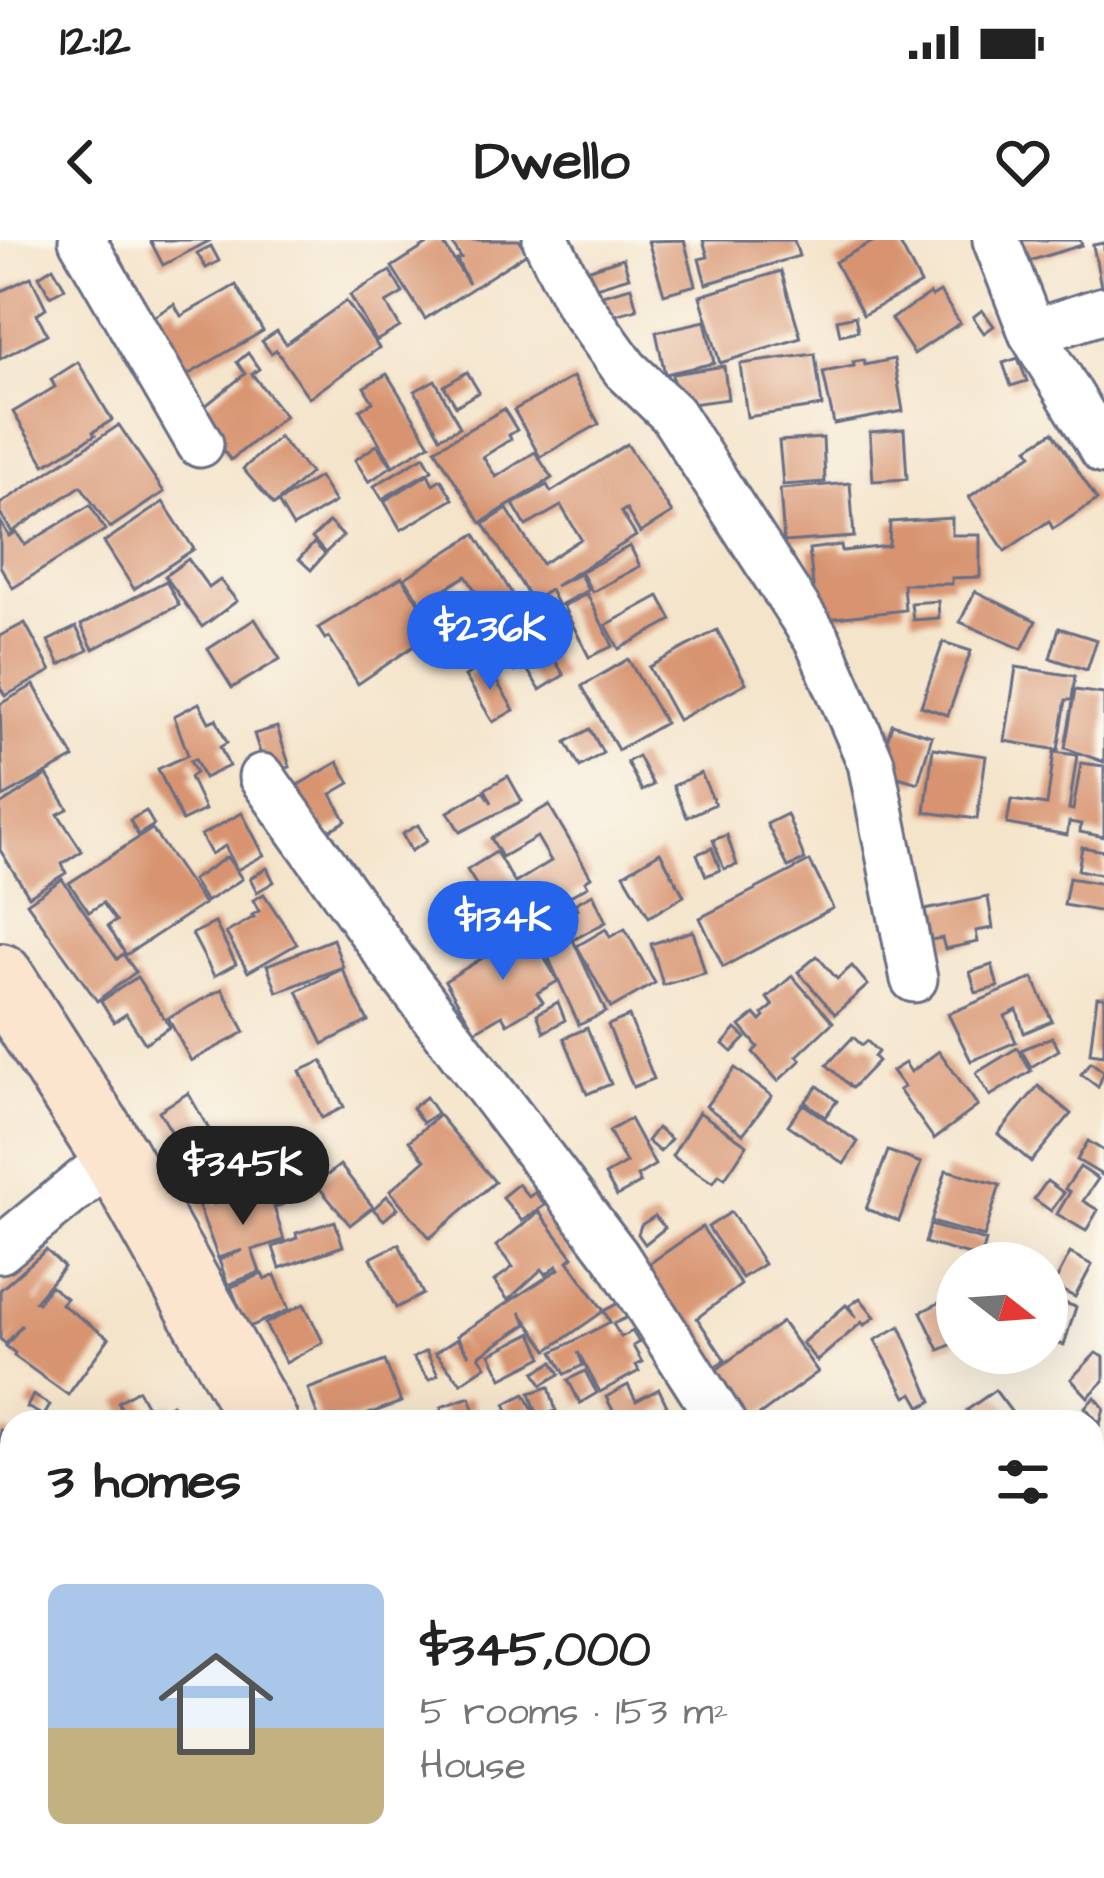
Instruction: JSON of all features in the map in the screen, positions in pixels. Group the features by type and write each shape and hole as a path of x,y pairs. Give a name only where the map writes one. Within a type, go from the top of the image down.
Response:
{"main road":[{"path":"0,977 115,1156 258,1410"}],"street":[{"path":"82,240 200,444"},
{"path":"546,240 580,305 625,369 672,415 713,472 818,640 871,763 914,979"},
{"path":"996,240 1031,333 1104,451"},
{"path":"1031,333 1104,310"},
{"path":"262,776 396,966 616,1256 714,1410"},
{"path":"0,1250 115,1156"}],"building":[{"path":"150,240 211,240 163,265"},
{"path":"441,240 469,284 450,240 519,240 527,253 425,319 392,267"},
{"path":"684,240 696,285 664,294 648,241"},
{"path":"703,240 794,240 799,256 706,284 699,259 708,257"},
{"path":"876,240 898,240 921,284 863,315 835,262"},
{"path":"1019,240 1080,240 1082,245 1026,262"},
{"path":"1104,243 1104,291 1102,292 1093,245"},
{"path":"211,246 219,261 206,268 197,253"},
{"path":"623,258 629,277 589,289 584,271"},
{"path":"53,267 65,288 50,296 39,276"},
{"path":"390,271 403,293 386,303 400,327 376,341 350,295"},
{"path":"781,271 801,338 720,363 700,296"},
{"path":"31,277 46,308 37,314 47,334 0,359 0,292"},
{"path":"236,285 263,331 184,377 150,319 174,304 181,316"},
{"path":"631,287 637,309 597,320 591,298"},
{"path":"940,292 960,323 914,354 891,319"},
{"path":"346,301 379,348 309,398 276,350 271,353 262,341 277,331 286,344"},
{"path":"982,310 994,326 984,333 973,317"},
{"path":"855,316 858,331 840,335 837,320"},
{"path":"705,321 714,363 665,374 656,332"},
{"path":"248,353 259,369 252,374 285,416 231,460 194,415 245,374 237,362"},
{"path":"815,354 822,406 747,417 740,364"},
{"path":"1018,358 1027,381 1011,386 1003,363"},
{"path":"894,359 903,411 834,424 823,372 854,366 853,362 864,360 865,365"},
{"path":"78,362 112,420 45,465 13,412 55,387 51,379"},
{"path":"724,366 728,399 676,406 672,374"},
{"path":"467,372 479,392 456,406 444,386"},
{"path":"387,374 430,444 393,466 360,410 373,402 364,387"},
{"path":"573,377 599,424 540,457 514,410"},
{"path":"435,380 460,427 440,437 415,391"},
{"path":"504,409 517,430 483,457 496,477 535,452 552,478 481,523 435,449"},
{"path":"119,425 164,492 110,528 81,486 12,532 0,504"},
{"path":"904,429 907,479 873,481 870,432"},
{"path":"1053,432 1097,500 1053,529 1049,521 1005,551 969,497 1032,454 1028,448"},
{"path":"279,437 310,473 274,505 243,469"},
{"path":"823,438 825,482 783,485 779,441"},
{"path":"627,444 672,513 640,533 626,509 621,512 636,536 555,586 580,574 588,590 558,606 550,590 532,601 484,524 507,509 542,564 581,539 561,506 526,526 513,504 547,485 551,492"},
{"path":"377,445 392,466 369,482 355,460"},
{"path":"424,456 432,470 382,499 374,486"},
{"path":"428,474 433,484 441,479 453,499 401,530 384,501"},
{"path":"319,477 335,502 293,527 278,502"},
{"path":"850,483 854,537 784,542 780,489"},
{"path":"163,502 194,549 134,589 104,542"},
{"path":"90,505 105,530 13,588 0,566 0,521 9,536 16,532 25,545"},
{"path":"952,518 952,535 980,535 980,577 952,578 952,584 903,584 905,610 817,620 809,549 889,546 890,522"},
{"path":"329,522 343,536 325,553 312,538"},
{"path":"475,534 519,605 450,648 432,620 478,595 466,576 421,604 405,578"},
{"path":"314,543 325,554 311,570 299,559"},
{"path":"630,546 640,566 592,592 581,572"},
{"path":"188,559 209,588 220,580 237,601 202,627 165,576"},
{"path":"402,577 436,631 358,684 329,637 325,639 318,628"},
{"path":"166,581 179,605 93,649 81,625"},
{"path":"975,591 1036,621 1022,649 960,622"},
{"path":"587,594 613,646 589,657 563,606"},
{"path":"659,596 672,620 619,649 606,625"},
{"path":"938,601 939,618 913,620 911,603"},
{"path":"255,619 280,659 232,688 208,649"},
{"path":"25,623 51,671 5,696 0,687 0,636"},
{"path":"532,624 564,675 540,690 525,666 515,672 500,648"},
{"path":"76,627 88,650 60,665 48,641"},
{"path":"1059,628 1097,640 1087,670 1050,658"},
{"path":"717,630 746,683 678,720 649,667"},
{"path":"943,642 971,651 948,715 921,706"},
{"path":"628,659 665,723 618,750 582,686"},
{"path":"486,664 514,710 493,722 465,676"},
{"path":"1016,667 1075,676 1058,750 1005,741"},
{"path":"34,685 74,758 3,797 0,704"},
{"path":"1075,690 1104,694 1104,762 1065,748"},
{"path":"199,703 209,722 216,719 227,743 220,747 229,766 204,778 195,759 190,761 196,773 190,777 205,810 182,821 158,769 188,755 174,716"},
{"path":"892,724 932,736 918,783 878,771"},
{"path":"277,727 290,767 267,774 254,734"},
{"path":"590,729 603,753 580,767 566,742"},
{"path":"933,748 986,756 977,819 925,812"},
{"path":"1054,752 1077,755 1069,809 1073,810 1081,763 1104,766 1104,837 1080,832 1081,824 1069,822 1067,835 1007,824 1011,800 1047,805"},
{"path":"638,756 653,785 642,791 627,762"},
{"path":"338,762 350,783 331,794 346,821 321,835 284,793"},
{"path":"701,773 715,804 687,817 673,786"},
{"path":"47,775 68,809 58,814 82,851 62,864 66,873 29,896 0,850 0,805"},
{"path":"508,776 522,801 460,832 448,812 484,791 492,803 485,789"},
{"path":"549,805 591,877 585,881 588,886 563,900 560,894 503,928 467,870 496,852 515,883 551,861 537,837 502,857 491,838"},
{"path":"146,811 154,825 138,835 130,820"},
{"path":"242,813 264,855 237,870 225,846 211,854 201,835"},
{"path":"787,814 805,860 788,867 767,824"},
{"path":"418,825 427,841 411,851 402,834"},
{"path":"152,829 204,904 126,955 108,926 116,921 103,903 89,912 69,883"},
{"path":"727,835 737,865 724,869 713,840"},
{"path":"1082,847 1104,851 1104,875 1078,870"},
{"path":"712,848 720,870 706,876 697,854"},
{"path":"660,852 684,896 649,917 624,874"},
{"path":"227,857 242,879 206,902 192,880"},
{"path":"810,861 833,908 723,967 700,918"},
{"path":"267,868 274,882 257,892 250,878"},
{"path":"1069,878 1104,884 1104,912 1064,905"},
{"path":"62,879 117,959 123,954 136,972 97,1001 27,903"},
{"path":"264,894 297,944 248,972 226,933 254,917 259,911 253,900"},
{"path":"593,894 606,922 573,940 606,1012 579,1025 535,928 578,909 576,903"},
{"path":"988,897 993,928 976,931 978,942 945,949 942,938 931,940 925,910"},
{"path":"215,923 236,964 214,976 192,934"},
{"path":"606,929 610,937 625,929 655,983 611,1008 577,946"},
{"path":"528,930 558,981 537,993 543,1002 507,1024 502,1015 475,1031 445,981"},
{"path":"693,931 705,973 663,985 651,944"},
{"path":"333,939 343,967 277,992 267,965"},
{"path":"817,956 837,979 852,966 868,985 835,1014 798,972"},
{"path":"992,965 998,987 976,993 970,972"},
{"path":"342,969 368,1021 323,1044 297,991"},
{"path":"792,976 833,1022 778,1081 753,1052 758,1047 740,1026 755,1014 761,1021 773,1006 767,998"},
{"path":"137,977 170,1027 145,1043 126,1014 114,1022 101,1001"},
{"path":"1033,978 1052,1021 1024,1033 1017,1010 1005,1016 1016,1042 971,1061 948,1014"},
{"path":"222,989 245,1032 191,1061 168,1018"},
{"path":"1097,997 1104,997 1104,1055 1090,1053"},
{"path":"558,1002 565,1020 544,1032 537,1014"},
{"path":"629,1016 654,1079 633,1087 608,1025"},
{"path":"587,1028 611,1084 587,1094 564,1038"},
{"path":"736,1029 746,1038 732,1052 723,1044"},
{"path":"853,1037 862,1045 867,1041 878,1052 874,1057 878,1061 852,1088 827,1065"},
{"path":"1052,1037 1059,1050 1031,1067 1021,1050"},
{"path":"1017,1048 1031,1071 990,1096 976,1073"},
{"path":"939,1051 978,1106 934,1139 899,1090 904,1087 892,1071 905,1063 911,1072"},
{"path":"322,1061 344,1107 322,1118 300,1071"},
{"path":"1091,1062 1104,1072 1098,1087 1081,1074"},
{"path":"735,1068 772,1096 743,1134 706,1106"},
{"path":"818,1086 837,1101 825,1117 805,1102"},
{"path":"1038,1086 1071,1114 1031,1162 998,1134"},
{"path":"188,1093 214,1138 186,1156 159,1111"},
{"path":"426,1097 437,1113 423,1123 412,1108"},
{"path":"803,1104 858,1142 844,1164 788,1125"},
{"path":"699,1112 747,1145 725,1178 719,1174 713,1183 672,1156"},
{"path":"439,1115 495,1182 430,1238 390,1191 425,1160 409,1141"},
{"path":"630,1119 655,1165 637,1176 640,1183 617,1196 605,1175 626,1163 609,1131"},
{"path":"657,1128 671,1139 660,1152 647,1141"},
{"path":"1088,1141 1104,1151 1104,1176 1077,1160"},
{"path":"888,1151 921,1163 899,1221 866,1209"},
{"path":"340,1165 373,1207 350,1225 316,1184"},
{"path":"1080,1167 1098,1179 1083,1201 1098,1210 1086,1231 1057,1214 1070,1192 1065,1189"},
{"path":"946,1170 1000,1185 984,1237 931,1222"},
{"path":"276,1180 284,1204 274,1207 284,1240 252,1250 260,1272 228,1285 219,1260 243,1250 218,1258 196,1199 211,1193 214,1204"},
{"path":"1047,1181 1064,1193 1051,1211 1034,1199"},
{"path":"518,1184 529,1197 535,1192 545,1205 522,1221 502,1197"},
{"path":"387,1196 398,1208 384,1220 373,1209"},
{"path":"539,1212 573,1257 568,1261 604,1311 548,1350 520,1312 527,1324 479,1356 486,1366 461,1383 435,1353 457,1339 469,1355 457,1336 559,1269 546,1274 542,1269 508,1300 494,1281 513,1267 496,1246"},
{"path":"731,1212 764,1264 742,1278 708,1227"},
{"path":"655,1216 665,1228 645,1244 638,1234 641,1225"},
{"path":"335,1221 343,1246 280,1268 273,1247 297,1238 296,1233"},
{"path":"930,1225 986,1241 936,1242 936,1246 925,1243"},
{"path":"702,1227 741,1285 697,1318 725,1360 699,1377 633,1275"},
{"path":"399,1244 423,1294 396,1308 371,1258"},
{"path":"46,1250 64,1267 35,1301 50,1286 66,1298 61,1304 109,1338 68,1395 6,1346 22,1325 6,1344 0,1339 0,1290"},
{"path":"1070,1253 1092,1265 1075,1297 1068,1294"},
{"path":"262,1274 265,1280 275,1275 289,1310 247,1328 231,1287"},
{"path":"860,1298 875,1317 862,1322 817,1361 802,1343 846,1305 857,1318 849,1306"},
{"path":"621,1302 628,1317 613,1324 621,1337 632,1331 639,1342 633,1346 642,1362 636,1365 639,1371 600,1392 578,1352 583,1365 565,1374 553,1352 610,1322 604,1311"},
{"path":"304,1304 323,1342 286,1363 265,1324"},
{"path":"936,1304 936,1344 921,1312"},
{"path":"1068,1304 1076,1307 1068,1332"},
{"path":"782,1322 818,1372 766,1410 717,1410 698,1383"},
{"path":"900,1326 932,1401 921,1407 913,1393 906,1397 875,1340"},
{"path":"532,1333 543,1357 502,1378 490,1354"},
{"path":"426,1351 438,1375 429,1380 413,1358"},
{"path":"1096,1353 1104,1357 1104,1381 1088,1397 1071,1379"},
{"path":"385,1361 401,1402 379,1410 316,1410 308,1389"},
{"path":"553,1362 560,1374 542,1385 535,1372"},
{"path":"585,1371 597,1393 580,1403 568,1380"},
{"path":"628,1385 636,1401 659,1389 667,1406 613,1410 606,1397"},
{"path":"549,1387 556,1410 536,1410 530,1393"},
{"path":"138,1390 149,1410 122,1410 118,1402"},
{"path":"995,1390 1010,1410 967,1410"},
{"path":"525,1394 533,1410 508,1410 505,1404"},
{"path":"33,1395 50,1405 47,1410 27,1407"},
{"path":"470,1397 474,1410 442,1410"},
{"path":"1095,1397 1104,1408 1088,1410 1085,1407"}]}
